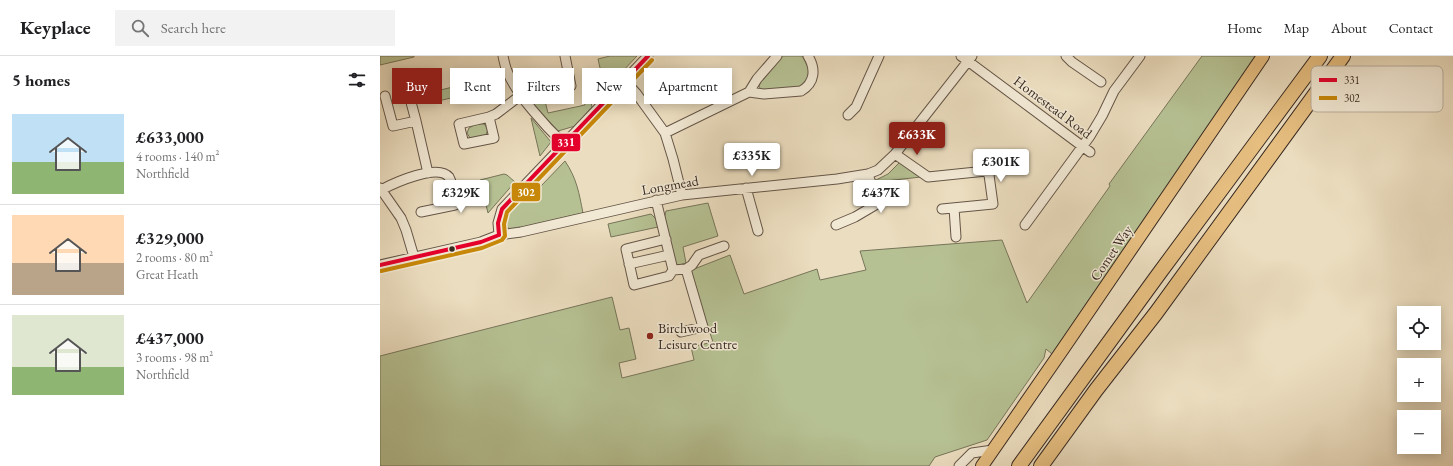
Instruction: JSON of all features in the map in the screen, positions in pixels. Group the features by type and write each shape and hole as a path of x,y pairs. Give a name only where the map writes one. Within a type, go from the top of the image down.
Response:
{"highway":[{"path":"1313,66 1320,56"},
{"path":"1336,66 1343,56"},
{"path":"1019,466 1153,281 1311,68"},
{"path":"1041,466 1096,390 1156,313 1311,100"}],"main road":[{"name":"Comet Way","path":"982,466 1263,56"}],"street":[{"path":"503,56 506,70 513,82"},
{"path":"565,56 567,68"},
{"path":"636,69 648,56"},
{"path":"665,133 749,92 757,79 777,56"},
{"path":"749,92 764,94 794,92 806,88 814,74 813,66 808,56"},
{"path":"848,115 856,108 879,56"},
{"path":"1066,56 1072,62 1101,82"},
{"path":"1025,225 1083,146 1102,116 1114,91 1140,56"},
{"name":"Homestead Road","path":"967,58 1090,152"},
{"name":"Longmead","path":"380,265 481,242 499,235 521,232 682,195 837,179 868,174 878,170 895,154 967,58"},
{"path":"636,93 665,133 682,195"},
{"path":"385,96 393,126 416,121"},
{"path":"489,117 496,114 513,101"},
{"path":"411,104 428,173"},
{"path":"529,104 564,144"},
{"path":"499,235 498,223 502,209 603,104"},
{"path":"895,154 928,176 986,171 989,175 993,204 942,209"},
{"path":"414,257 401,218 381,189 395,182 428,173 440,172 448,176 455,205 421,212"},
{"path":"836,225 855,217 877,204 878,200 870,183 868,174"},
{"path":"746,188 758,231"},
{"path":"656,200 666,239 673,270 669,276 634,285 626,249 666,239"},
{"path":"954,208 956,237"},
{"path":"673,270 686,269 692,266 699,255 724,246"},
{"path":"629,264 669,255"},
{"path":"681,332 703,327 686,269"},
{"path":"959,466 972,453 993,450"}],"green space":[{"path":"380,56 414,56 414,57 380,65"},
{"path":"610,56 637,56 626,68 600,68 598,59"},
{"path":"781,56 802,56 810,67 807,81 801,87 761,90 759,86 760,82"},
{"path":"1202,56 1257,56 1052,354 1046,349 1044,358 987,440 935,457 929,466 380,466 380,356 612,297 620,330 629,328 636,359 619,363 622,378 694,360 691,347 713,342 689,271 730,255 744,294 817,269 820,280 866,270 860,251 1002,240 1027,303 1110,186 1109,184"},
{"path":"450,88 450,98 442,100 442,90"},
{"path":"533,104 546,104 548,113 591,104 592,107 575,126 558,131"},
{"path":"531,118 551,142 540,156"},
{"path":"476,124 484,124 488,129 486,135 479,138 470,138 467,133 469,128"},
{"path":"565,161 575,180 583,213 514,229 507,227 503,220 507,209 532,182 536,182 541,186"},
{"path":"900,162 921,177 876,182 876,180 888,174"},
{"path":"504,174 515,182 488,213 480,180"},
{"path":"708,203 718,236 683,247 686,263 675,266 664,219 666,211"},
{"path":"651,214 657,220 658,227 611,237 608,224"}],"transit line":[{"name":"331","path":"499,235 498,223 502,209 648,56"},
{"name":"302","path":"381,271 482,248 502,240 505,236 504,224 507,212 652,60"},
{"name":"331","path":"380,265 481,242 499,235"}],"place":[{"name":"Birchwood Leisure Centre","path":"650,336"}]}
